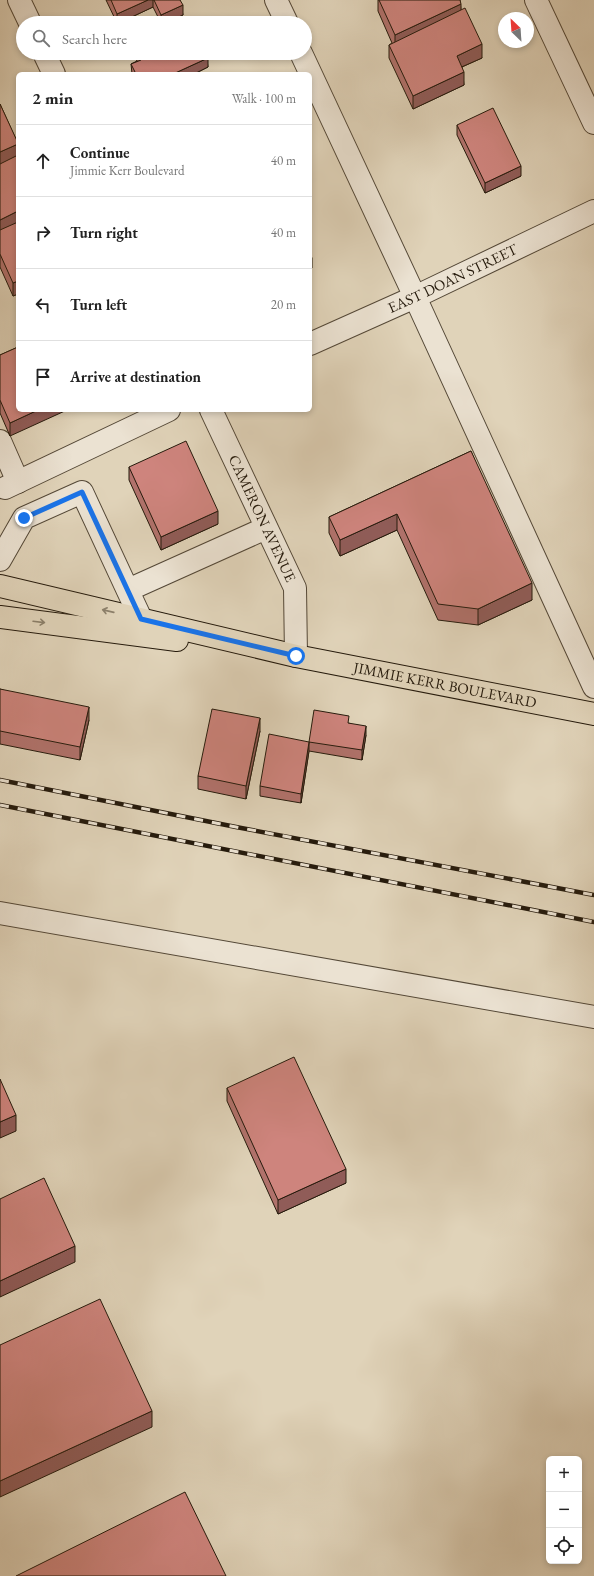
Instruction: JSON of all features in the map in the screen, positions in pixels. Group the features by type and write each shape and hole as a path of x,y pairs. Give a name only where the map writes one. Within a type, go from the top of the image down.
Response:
{"main road":[{"name":"JIMMIE KERR BOULEVARD","path":"0,586 296,656 594,714"},
{"name":"JIMMIE KERR BOULEVARD","path":"0,617 296,656"}],"street":[{"path":"20,0 27,16"},
{"path":"276,0 284,16"},
{"path":"536,0 594,123"},
{"path":"47,60 53,72"},
{"path":"304,60 310,72"},
{"path":"312,77 594,687"},
{"name":"EAST DOAN STREET","path":"312,343 415,297 594,211"},
{"path":"0,441 12,485 165,412"},
{"name":"CAMERON AVENUE","path":"212,412 295,588 296,656"},
{"path":"0,560 24,518 82,492 141,619"},
{"path":"128,590 266,528"},
{"path":"0,913 594,1018"}],"building":[{"path":"111,0 148,0 117,14"},
{"path":"154,0 180,0 183,5 161,15"},
{"path":"379,0 460,0 461,4 395,35"},
{"path":"465,8 482,44 457,56 464,72 413,96 389,45"},
{"path":"141,60 204,60 177,72 135,72 131,64"},
{"path":"0,104 16,139 16,145 0,152"},
{"path":"493,108 521,166 485,183 457,125"},
{"path":"16,156 16,212 0,220 0,164"},
{"path":"16,223 16,282 13,283 0,254 0,230"},
{"path":"16,348 16,412 34,412 10,423 0,400 0,355"},
{"path":"186,441 218,511 161,537 129,467"},
{"path":"471,451 532,583 478,609 438,604 397,514 340,540 329,517"},
{"path":"0,689 89,707 80,747 0,731"},
{"path":"212,709 260,718 246,786 198,776"},
{"path":"314,710 349,716 348,723 366,726 362,750 309,742"},
{"path":"269,734 309,742 301,794 260,786"},
{"path":"294,1057 346,1169 278,1200 227,1088"},
{"path":"0,1079 16,1115 0,1122"},
{"path":"44,1178 75,1246 0,1281 0,1199"},
{"path":"100,1299 152,1411 0,1481 0,1345"},
{"path":"185,1492 226,1576 16,1576"}],"railway":[{"path":"0,780 236,827 594,895"},
{"path":"0,805 594,922"}],"route":[{"path":"24,518 82,492 141,619 296,656"}]}
